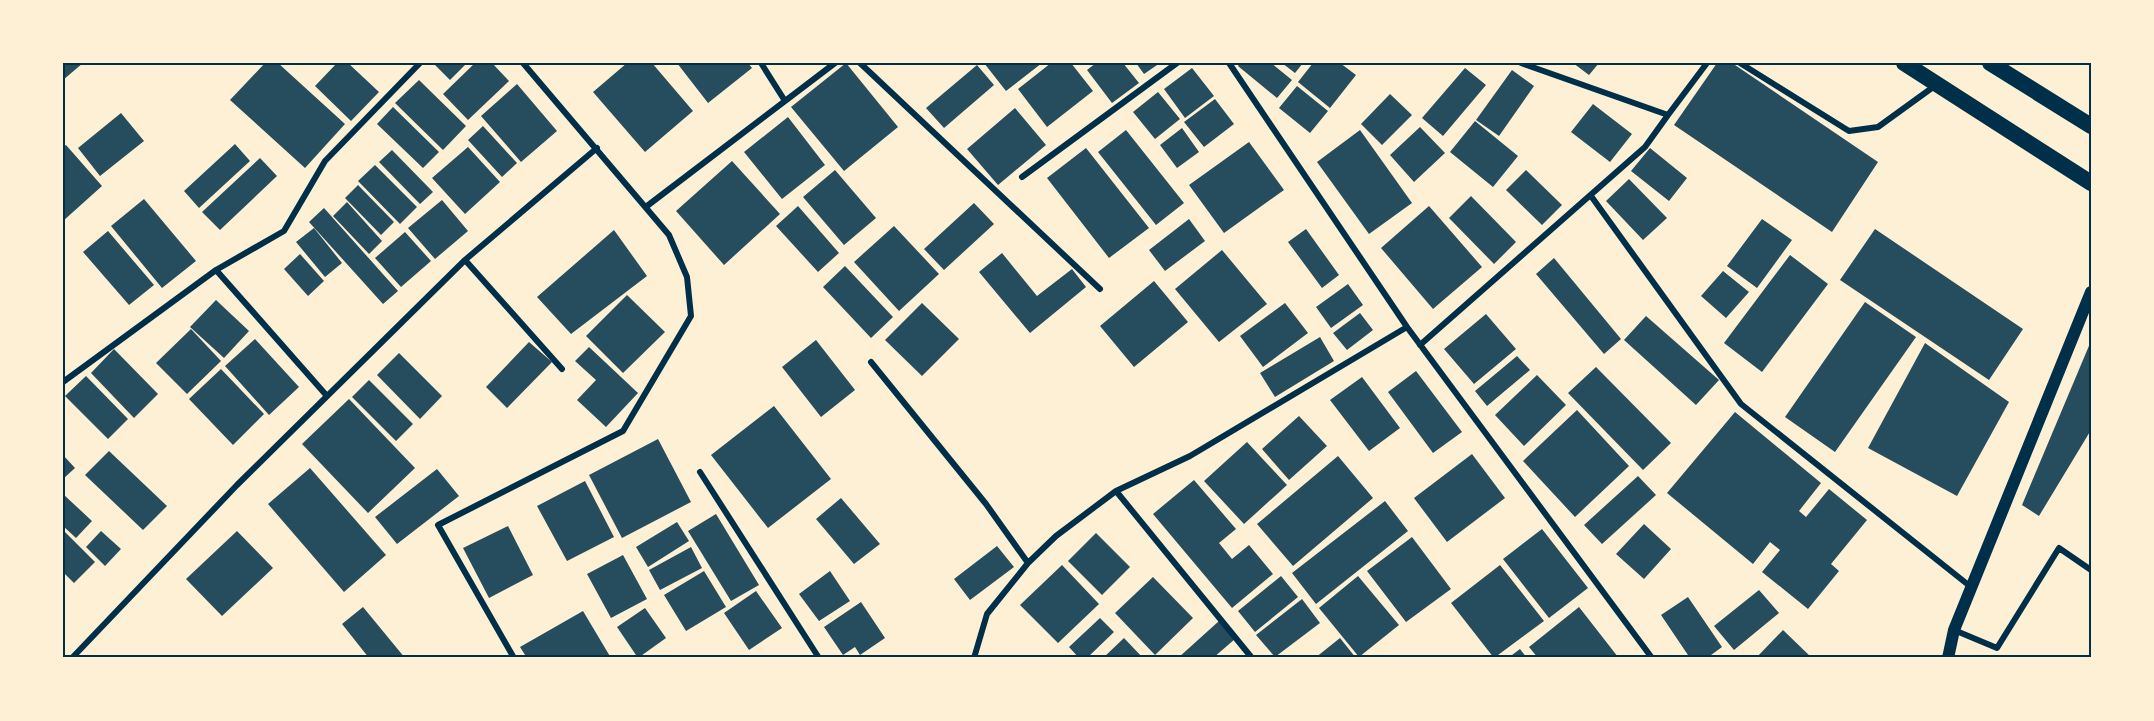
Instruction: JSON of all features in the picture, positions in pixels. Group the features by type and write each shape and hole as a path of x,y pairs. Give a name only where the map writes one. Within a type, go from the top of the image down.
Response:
{"highway":[{"path":"1904,63 2091,183"},
{"path":"1990,63 2091,126"}],"main road":[{"path":"1948,658 1954,630 2091,292"}],"street":[{"path":"63,382 216,270 284,231 325,161 420,63"},
{"path":"514,658 438,525 622,431 691,316 687,277 669,235 647,206 523,63"},
{"path":"761,63 785,101"},
{"path":"647,206 835,63"},
{"path":"860,63 1100,289"},
{"path":"1022,177 1177,63"},
{"path":"1229,63 1407,327 1652,658"},
{"path":"1521,63 1668,115"},
{"path":"1420,345 1644,147 1707,63"},
{"path":"1740,63 1849,131 1878,127 1937,85"},
{"path":"72,658 237,485 465,261 597,148"},
{"path":"1591,196 1741,404 1971,587"},
{"path":"465,261 562,369"},
{"path":"216,270 327,396"},
{"path":"974,658 987,614 1028,563 1056,536 1116,491 1190,456 1407,327"},
{"path":"871,362 986,504 1028,563"},
{"path":"700,472 819,658"},
{"path":"1116,491 1252,658"},
{"path":"1954,630 1997,648 2059,548 2091,570"}],"building":[{"path":"63,63 83,63 63,80"},
{"path":"265,63 278,63 345,124 305,168 230,100"},
{"path":"337,63 348,63 379,92 351,121 315,86"},
{"path":"433,63 467,63 450,80"},
{"path":"475,63 492,63 509,81 468,120 443,94"},
{"path":"627,63 652,63 693,111 645,152 593,92"},
{"path":"677,63 748,63 752,68 708,103"},
{"path":"846,63 898,127 844,171 791,107"},
{"path":"984,63 1042,63 1006,91"},
{"path":"1051,63 1071,63 1093,91 1047,127 1018,89"},
{"path":"1096,63 1123,63 1139,83 1112,103 1087,70"},
{"path":"1136,63 1160,63 1144,74"},
{"path":"1240,63 1271,63 1292,80 1277,98 1238,66"},
{"path":"1282,63 1303,63 1295,73"},
{"path":"1313,63 1340,63 1356,75 1330,108 1298,82"},
{"path":"1573,63 1599,63 1589,75"},
{"path":"1717,63 1732,63 1878,162 1832,232 1674,125"},
{"path":"977,65 994,85 944,128 926,108"},
{"path":"1192,68 1214,96 1185,118 1164,89"},
{"path":"1465,68 1486,85 1443,136 1422,118"},
{"path":"1512,70 1534,86 1499,136 1476,120"},
{"path":"419,80 466,126 443,150 395,103"},
{"path":"517,84 557,131 521,162 481,116"},
{"path":"1297,86 1328,111 1310,133 1279,108"},
{"path":"1158,92 1180,119 1155,139 1133,112"},
{"path":"1390,94 1412,115 1382,145 1361,124"},
{"path":"1215,99 1234,124 1204,147 1184,122"},
{"path":"1593,104 1632,134 1610,162 1571,132"},
{"path":"393,107 439,152 423,168 377,124"},
{"path":"1015,108 1046,145 998,185 967,149"},
{"path":"121,113 144,141 100,176 78,148"},
{"path":"788,117 825,165 782,199 744,152"},
{"path":"1475,121 1518,156 1493,187 1450,152"},
{"path":"483,126 517,163 502,177 468,140"},
{"path":"1420,127 1445,153 1414,182 1390,155"},
{"path":"1182,128 1199,152 1177,168 1160,145"},
{"path":"1126,130 1184,203 1156,225 1098,152"},
{"path":"1360,130 1412,203 1369,234 1317,162"},
{"path":"1249,142 1284,190 1224,233 1189,185"},
{"path":"235,144 250,161 199,208 184,191"},
{"path":"66,145 102,186 63,221 63,147"},
{"path":"468,147 500,182 465,214 432,178"},
{"path":"1086,148 1149,228 1109,258 1047,178"},
{"path":"1650,148 1687,178 1669,201 1631,171"},
{"path":"392,150 433,192 420,204 379,162"},
{"path":"260,158 277,176 220,230 202,212"},
{"path":"732,161 780,214 724,265 676,211"},
{"path":"375,165 417,207 400,224 358,181"},
{"path":"835,170 876,218 844,245 803,197"},
{"path":"1526,170 1562,205 1542,225 1506,190"},
{"path":"1629,179 1667,218 1643,240 1606,201"},
{"path":"358,185 394,222 381,235 345,198"},
{"path":"1471,196 1516,242 1494,264 1449,218"},
{"path":"144,199 196,261 162,288 111,226"},
{"path":"442,200 468,231 435,259 408,228"},
{"path":"347,202 382,241 369,254 333,216"},
{"path":"974,203 994,224 944,270 924,249"},
{"path":"798,206 839,253 818,272 776,226"},
{"path":"1429,206 1482,267 1433,309 1381,248"},
{"path":"324,208 398,291 383,304 309,222"},
{"path":"1189,219 1205,241 1165,271 1149,250"},
{"path":"1762,219 1792,240 1757,288 1727,266"},
{"path":"894,226 939,274 899,311 854,262"},
{"path":"314,228 342,263 325,277 296,242"},
{"path":"1306,229 1339,275 1322,288 1288,242"},
{"path":"1875,229 2023,329 1989,380 1840,280"},
{"path":"614,230 647,276 571,334 537,297"},
{"path":"108,231 154,285 129,305 83,252"},
{"path":"405,232 431,261 401,287 375,258"},
{"path":"1222,250 1267,304 1219,342 1175,289"},
{"path":"1002,253 1037,296 1072,269 1086,287 1030,333 979,272"},
{"path":"300,254 324,281 308,296 284,269"},
{"path":"1790,255 1828,284 1762,372 1724,343"},
{"path":"1554,258 1621,339 1604,354 1536,274"},
{"path":"845,266 893,317 871,338 823,287"},
{"path":"1723,271 1749,292 1726,318 1701,296"},
{"path":"1154,281 1188,322 1134,367 1100,326"},
{"path":"1348,284 1363,305 1331,328 1316,307"},
{"path":"627,295 665,332 623,373 586,336"},
{"path":"216,300 249,331 224,358 190,327"},
{"path":"1865,302 1916,337 1835,452 1785,417"},
{"path":"922,303 959,339 922,376 885,340"},
{"path":"1285,303 1308,333 1263,367 1240,336"},
{"path":"1360,313 1373,330 1347,350 1333,333"},
{"path":"1486,314 1516,349 1474,384 1444,349"},
{"path":"1646,316 1719,380 1696,405 1624,340"},
{"path":"191,329 221,361 187,394 156,363"},
{"path":"1320,337 1334,361 1275,397 1260,373"},
{"path":"255,339 299,387 269,415 225,366"},
{"path":"816,340 855,390 821,417 782,367"},
{"path":"2091,341 2091,430 2039,516 2022,505"},
{"path":"529,342 552,362 507,408 486,387"},
{"path":"1925,343 2009,402 1957,496 1868,448"},
{"path":"589,347 638,393 606,427 577,400 596,380 575,361"},
{"path":"114,349 158,394 134,418 91,373"},
{"path":"399,353 442,396 420,419 377,375"},
{"path":"1517,356 1530,370 1487,406 1475,391"},
{"path":"1596,367 1671,443 1643,470 1568,393"},
{"path":"221,369 264,414 233,445 189,399"},
{"path":"1416,371 1462,432 1433,453 1388,392"},
{"path":"1537,375 1566,405 1524,446 1495,415"},
{"path":"86,376 128,419 108,439 65,396"},
{"path":"1362,377 1400,428 1369,451 1330,400"},
{"path":"369,380 413,424 396,441 352,397"},
{"path":"349,399 415,468 368,513 302,444"},
{"path":"774,406 831,479 768,528 711,455"},
{"path":"1577,410 1629,466 1575,517 1523,461"},
{"path":"1735,412 1821,483 1799,511 1806,517 1829,489 1867,520 1831,564 1839,571 1808,609 1762,572 1780,550 1770,542 1753,564 1667,493"},
{"path":"1299,416 1327,446 1289,480 1262,449"},
{"path":"658,439 691,502 622,538 589,475"},
{"path":"1247,442 1287,485 1244,524 1204,481"},
{"path":"109,451 167,506 143,530 85,475"},
{"path":"1472,454 1505,498 1447,542 1414,498"},
{"path":"63,455 75,468 63,479"},
{"path":"1338,456 1373,498 1293,566 1257,524"},
{"path":"310,468 386,555 344,592 268,504"},
{"path":"437,469 459,496 397,544 375,517"},
{"path":"1638,476 1656,495 1602,544 1584,525"},
{"path":"1194,480 1236,529 1219,543 1232,559 1249,545 1273,574 1232,608 1153,514"},
{"path":"585,481 614,537 567,561 537,506"},
{"path":"63,494 92,521 76,538 63,526"},
{"path":"841,498 880,544 854,564 816,519"},
{"path":"1385,501 1408,531 1316,604 1292,573"},
{"path":"716,514 759,585 731,601 688,531"},
{"path":"677,522 689,541 648,567 636,547"},
{"path":"1644,524 1671,549 1644,579 1616,554"},
{"path":"508,526 533,575 489,598 463,548"},
{"path":"1542,529 1588,588 1549,618 1503,559"},
{"path":"63,530 95,562 74,583 63,572"},
{"path":"101,531 121,549 105,566 86,547"},
{"path":"237,531 273,568 222,616 186,579"},
{"path":"1096,533 1130,567 1102,595 1068,561"},
{"path":"1412,537 1451,589 1406,622 1367,571"},
{"path":"997,546 1014,567 970,600 954,579"},
{"path":"691,547 702,568 660,590 649,570"},
{"path":"623,555 647,599 611,618 587,574"},
{"path":"1062,565 1099,604 1058,643 1020,605"},
{"path":"1500,565 1544,621 1494,658 1451,603"},
{"path":"704,571 726,607 686,631 664,595"},
{"path":"830,571 850,601 819,621 799,594"},
{"path":"1281,576 1298,597 1255,632 1238,611"},
{"path":"1358,576 1399,625 1359,657 1319,608"},
{"path":"1153,577 1193,618 1155,655 1115,613"},
{"path":"1759,590 1779,613 1734,650 1714,626"},
{"path":"756,591 782,628 749,650 724,613"},
{"path":"1688,597 1722,647 1707,658 1690,658 1661,615"},
{"path":"1302,599 1320,623 1275,657 1256,635"},
{"path":"861,602 885,638 860,655 855,647 843,655 824,627"},
{"path":"363,607 405,658 369,658 342,624"},
{"path":"1579,607 1618,657 1538,658 1529,647"},
{"path":"645,608 666,638 638,658 617,627"},
{"path":"583,611 611,658 527,658 520,647"},
{"path":"1100,618 1114,632 1087,658 1079,658 1069,647"},
{"path":"1219,621 1235,639 1213,658 1178,658"},
{"path":"1783,630 1812,658 1756,658"},
{"path":"1124,638 1143,658 1103,658"},
{"path":"1340,638 1356,658 1315,658"},
{"path":"1520,649 1527,658 1508,658"}]}
